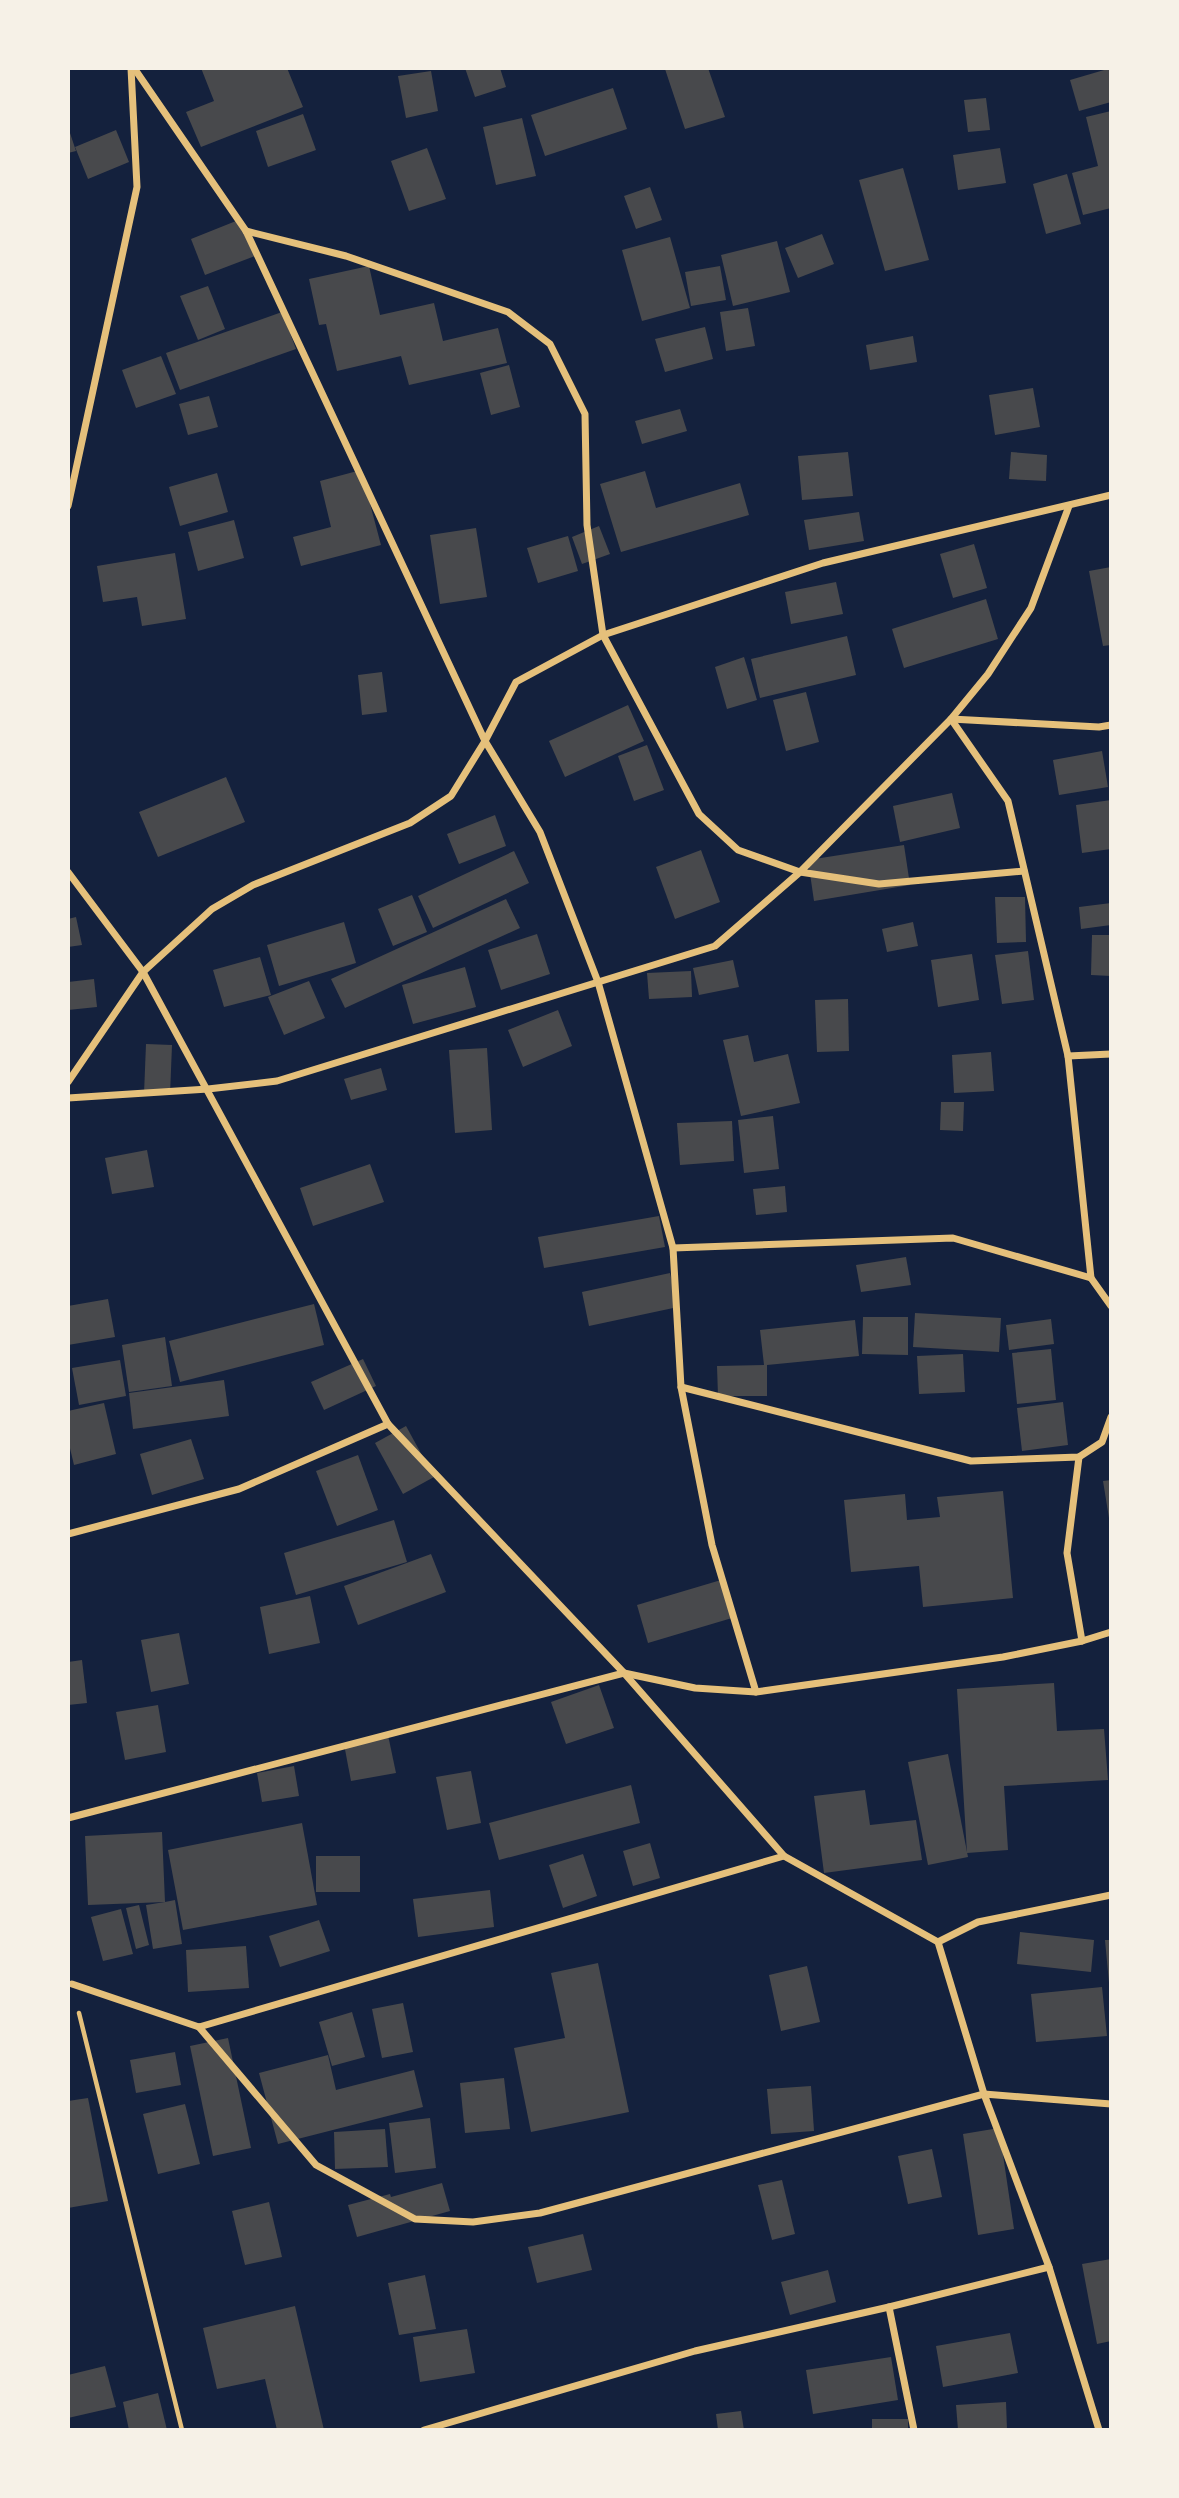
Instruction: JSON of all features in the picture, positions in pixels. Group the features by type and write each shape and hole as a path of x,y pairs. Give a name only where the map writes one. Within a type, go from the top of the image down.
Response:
{"street":[{"path":"132,68 246,231 485,741 540,832 598,982 673,1248 681,1387 712,1545 756,1692"},
{"path":"68,506 137,187 132,68"},
{"path":"246,231 346,256 508,312 550,344 585,414 587,525 603,635 699,814 738,850 800,872 879,884 1024,870"},
{"path":"68,1082 143,972 212,909 253,885 410,823 451,796 485,741 516,682 603,635 823,563 1111,495"},
{"path":"68,1098 208,1089 277,1081 715,946 800,872 951,719 988,674 1031,608 1069,506"},
{"path":"951,719 1099,727 1111,725"},
{"path":"951,719 1008,801 1068,1056 1091,1278 1111,1306"},
{"path":"68,872 143,972 388,1424 624,1673 784,1856 938,1942 984,2094 1049,2267 1099,2430"},
{"path":"1068,1056 1111,1054"},
{"path":"673,1248 953,1238 1091,1278"},
{"path":"681,1387 971,1461 1079,1457 1102,1442 1111,1417"},
{"path":"68,1534 239,1489 388,1424"},
{"path":"1079,1457 1067,1553 1082,1641"},
{"path":"68,1818 624,1673 695,1688 756,1692 1003,1657 1082,1641 1111,1632"},
{"path":"200,2027 784,1856"},
{"path":"938,1942 978,1922 1111,1895"},
{"path":"72,1984 200,2027 316,2165 415,2219 473,2222 540,2213 984,2094 1111,2105"},
{"path":"424,2430 695,2351 1049,2267"},
{"path":"889,2307 914,2430"}],"path":[{"path":"72,1984 182,2430"}],"building":[{"path":"201,68 287,68 303,107 201,147 186,112 214,101"},
{"path":"465,68 500,68 506,87 475,97"},
{"path":"708,68 725,117 685,129 665,69"},
{"path":"1111,68 1111,102 1079,111 1070,80"},
{"path":"431,71 438,111 406,118 398,76"},
{"path":"613,88 627,129 545,156 531,115"},
{"path":"986,98 990,130 968,132 964,100"},
{"path":"1111,111 1111,208 1083,215 1072,173 1098,166 1086,117"},
{"path":"303,114 316,150 268,167 256,131"},
{"path":"522,118 536,176 496,185 483,127"},
{"path":"116,130 129,162 88,179 75,147"},
{"path":"68,131 76,151 68,153"},
{"path":"427,148 446,199 409,211 391,161"},
{"path":"1000,148 1006,183 958,190 953,155"},
{"path":"903,168 929,260 885,271 859,180"},
{"path":"1067,174 1081,224 1046,234 1033,184"},
{"path":"650,187 662,220 636,229 624,196"},
{"path":"241,219 255,256 205,275 191,239"},
{"path":"822,234 834,264 798,278 785,248"},
{"path":"670,237 690,308 642,321 622,250"},
{"path":"777,241 790,292 733,306 721,255"},
{"path":"369,266 380,315 434,303 443,341 498,328 507,363 409,385 401,356 337,371 326,324 319,325 309,279"},
{"path":"720,266 726,300 691,306 685,272"},
{"path":"208,286 225,329 198,340 180,296"},
{"path":"748,308 755,346 726,351 720,312"},
{"path":"282,312 296,349 180,390 166,353"},
{"path":"705,327 713,359 665,372 655,339"},
{"path":"913,336 917,362 870,370 866,345"},
{"path":"161,356 176,394 136,408 122,370"},
{"path":"509,365 520,407 491,415 480,373"},
{"path":"1033,388 1040,427 995,435 989,395"},
{"path":"209,396 218,427 188,435 179,404"},
{"path":"680,409 687,431 642,444 635,421"},
{"path":"848,452 853,496 802,500 798,456"},
{"path":"1011,452 1047,455 1046,481 1009,479"},
{"path":"361,470 381,545 301,566 293,537 331,527 320,481"},
{"path":"645,471 656,508 740,483 749,515 621,552 600,484"},
{"path":"217,473 228,512 180,526 169,487"},
{"path":"859,512 864,541 809,550 804,520"},
{"path":"234,520 244,558 198,571 188,532"},
{"path":"599,526 610,554 582,564 572,537"},
{"path":"476,528 487,597 440,604 430,535"},
{"path":"568,536 578,571 538,583 527,548"},
{"path":"974,544 987,588 953,598 940,554"},
{"path":"175,553 186,619 142,626 137,597 103,602 97,566"},
{"path":"1111,567 1111,645 1103,646 1089,571"},
{"path":"836,582 843,614 791,624 785,592"},
{"path":"986,599 998,639 904,668 892,629"},
{"path":"847,636 856,675 760,698 751,659"},
{"path":"744,657 757,700 727,709 715,667"},
{"path":"382,672 387,712 362,715 358,675"},
{"path":"806,692 819,742 786,751 773,700"},
{"path":"628,705 644,741 565,777 549,741"},
{"path":"647,745 664,790 634,801 618,756"},
{"path":"1102,751 1108,787 1059,795 1053,760"},
{"path":"226,777 245,822 158,857 139,812"},
{"path":"952,793 960,828 900,842 893,806"},
{"path":"1111,800 1111,849 1082,853 1076,805"},
{"path":"495,815 506,846 459,864 447,834"},
{"path":"904,845 910,885 814,901 808,860"},
{"path":"701,850 720,902 675,919 656,867"},
{"path":"514,851 529,883 433,928 418,896"},
{"path":"412,895 427,932 393,946 378,909"},
{"path":"995,897 1025,897 1026,942 997,943"},
{"path":"506,899 520,928 345,1008 331,979"},
{"path":"1111,903 1111,925 1081,929 1079,907"},
{"path":"76,917 82,945 68,947 68,919"},
{"path":"344,922 356,963 279,986 267,945"},
{"path":"913,922 918,946 887,952 882,929"},
{"path":"537,934 550,974 501,990 488,950"},
{"path":"1092,935 1111,935 1111,976 1091,975"},
{"path":"1028,951 1034,1000 1002,1004 995,955"},
{"path":"972,954 979,1000 938,1007 931,960"},
{"path":"260,957 271,995 224,1007 213,970"},
{"path":"733,960 739,987 699,995 693,968"},
{"path":"465,967 476,1007 413,1024 402,985"},
{"path":"691,971 692,997 649,999 647,973"},
{"path":"94,979 97,1007 68,1010 68,982"},
{"path":"309,981 325,1018 284,1035 268,997"},
{"path":"848,999 849,1051 817,1052 815,1000"},
{"path":"558,1010 572,1046 523,1067 508,1030"},
{"path":"748,1035 754,1062 788,1054 800,1103 741,1116 723,1040"},
{"path":"146,1044 172,1045 170,1095 144,1094"},
{"path":"487,1048 492,1130 455,1133 449,1050"},
{"path":"991,1052 994,1091 954,1093 952,1055"},
{"path":"381,1068 387,1090 351,1100 344,1079"},
{"path":"941,1102 964,1102 963,1131 940,1130"},
{"path":"773,1116 779,1169 744,1173 738,1120"},
{"path":"732,1121 734,1161 680,1165 677,1123"},
{"path":"147,1150 154,1187 112,1194 105,1158"},
{"path":"370,1164 384,1202 313,1226 300,1188"},
{"path":"785,1186 787,1212 756,1215 753,1189"},
{"path":"659,1216 665,1247 544,1268 538,1237"},
{"path":"906,1257 911,1285 861,1292 856,1265"},
{"path":"670,1273 678,1307 589,1326 582,1292"},
{"path":"108,1299 115,1337 68,1345 68,1306"},
{"path":"314,1304 324,1345 180,1382 169,1341"},
{"path":"915,1313 1001,1318 999,1352 913,1347"},
{"path":"863,1317 908,1317 908,1355 862,1354"},
{"path":"1051,1319 1054,1344 1009,1350 1006,1325"},
{"path":"855,1320 859,1356 767,1365 767,1396 718,1396 717,1366 764,1365 760,1330"},
{"path":"165,1337 172,1386 129,1392 122,1345"},
{"path":"1051,1349 1056,1400 1017,1404 1012,1353"},
{"path":"963,1354 965,1392 919,1394 917,1356"},
{"path":"363,1359 376,1386 324,1410 311,1382"},
{"path":"120,1360 126,1396 79,1405 72,1368"},
{"path":"224,1380 229,1416 133,1429 129,1393"},
{"path":"1063,1402 1068,1445 1022,1451 1017,1408"},
{"path":"104,1403 116,1454 74,1465 68,1440 68,1411"},
{"path":"406,1426 434,1477 403,1494 375,1443"},
{"path":"191,1439 204,1479 152,1495 140,1454"},
{"path":"358,1455 378,1510 337,1526 316,1471"},
{"path":"1111,1480 1111,1518 1109,1518 1103,1481"},
{"path":"1003,1491 1013,1598 923,1607 919,1566 851,1572 844,1500 905,1494 907,1520 940,1517 937,1497"},
{"path":"394,1520 407,1562 296,1595 284,1553"},
{"path":"431,1554 446,1592 358,1625 344,1586"},
{"path":"721,1580 732,1618 648,1643 637,1605"},
{"path":"310,1596 320,1643 269,1654 260,1607"},
{"path":"179,1633 189,1684 151,1692 141,1640"},
{"path":"82,1660 87,1703 68,1705 68,1662"},
{"path":"1054,1683 1057,1731 1104,1729 1108,1780 1004,1786 1008,1850 967,1853 957,1689"},
{"path":"599,1685 614,1728 566,1744 551,1702"},
{"path":"158,1705 166,1752 125,1760 116,1712"},
{"path":"388,1735 396,1773 351,1781 344,1744"},
{"path":"948,1754 968,1857 928,1865 908,1762"},
{"path":"294,1766 299,1796 262,1802 257,1773"},
{"path":"471,1771 481,1823 447,1830 436,1777"},
{"path":"631,1785 640,1823 499,1860 489,1823"},
{"path":"865,1790 870,1825 916,1820 922,1860 824,1873 814,1796"},
{"path":"302,1823 317,1905 183,1930 168,1850"},
{"path":"162,1832 165,1902 88,1905 85,1836"},
{"path":"650,1843 660,1878 633,1886 623,1851"},
{"path":"583,1854 597,1896 563,1908 549,1865"},
{"path":"316,1856 360,1856 360,1892 316,1892"},
{"path":"490,1890 494,1927 418,1937 413,1899"},
{"path":"175,1900 182,1944 153,1949 146,1905"},
{"path":"139,1905 149,1945 136,1949 126,1908"},
{"path":"121,1909 133,1954 103,1961 91,1917"},
{"path":"319,1920 330,1951 280,1967 269,1936"},
{"path":"1020,1932 1094,1940 1091,1972 1017,1964"},
{"path":"1105,1940 1111,1940 1111,1983 1109,1983"},
{"path":"246,1946 249,1988 188,1992 186,1950"},
{"path":"598,1963 629,2112 531,2132 514,2048 565,2038 551,1973"},
{"path":"807,1966 820,2022 781,2031 769,1975"},
{"path":"1102,1987 1107,2036 1036,2042 1031,1994"},
{"path":"403,2003 413,2052 382,2058 372,2009"},
{"path":"352,2012 365,2057 332,2066 319,2022"},
{"path":"228,2038 251,2148 213,2156 190,2046"},
{"path":"175,2052 181,2085 136,2093 130,2060"},
{"path":"328,2055 336,2090 414,2070 423,2107 278,2144 259,2073"},
{"path":"504,2078 510,2129 465,2133 460,2083"},
{"path":"811,2086 814,2131 771,2134 767,2089"},
{"path":"88,2098 108,2201 68,2208 68,2101"},
{"path":"185,2104 200,2164 158,2174 143,2114"},
{"path":"430,2118 436,2168 395,2173 389,2123"},
{"path":"999,2128 1014,2229 978,2235 963,2134"},
{"path":"385,2129 388,2167 335,2169 334,2132"},
{"path":"932,2149 942,2197 908,2204 898,2156"},
{"path":"782,2180 795,2234 772,2240 758,2185"},
{"path":"442,2183 450,2211 357,2237 348,2205"},
{"path":"269,2202 282,2257 245,2265 232,2211"},
{"path":"583,2234 592,2270 537,2283 528,2247"},
{"path":"1111,2259 1111,2341 1097,2344 1082,2264"},
{"path":"828,2270 836,2302 790,2315 781,2282"},
{"path":"425,2275 436,2329 399,2335 388,2283"},
{"path":"295,2306 324,2430 277,2430 265,2379 217,2389 203,2328"},
{"path":"467,2329 475,2373 420,2382 413,2337"},
{"path":"1010,2333 1018,2373 943,2387 936,2346"},
{"path":"891,2357 898,2400 813,2414 806,2370"},
{"path":"105,2366 116,2407 68,2418 68,2375"},
{"path":"158,2393 167,2430 129,2430 123,2402"},
{"path":"1006,2402 1007,2430 958,2430 956,2405"},
{"path":"741,2411 744,2430 718,2430 716,2414"},
{"path":"872,2419 908,2419 908,2430 872,2430"}]}
